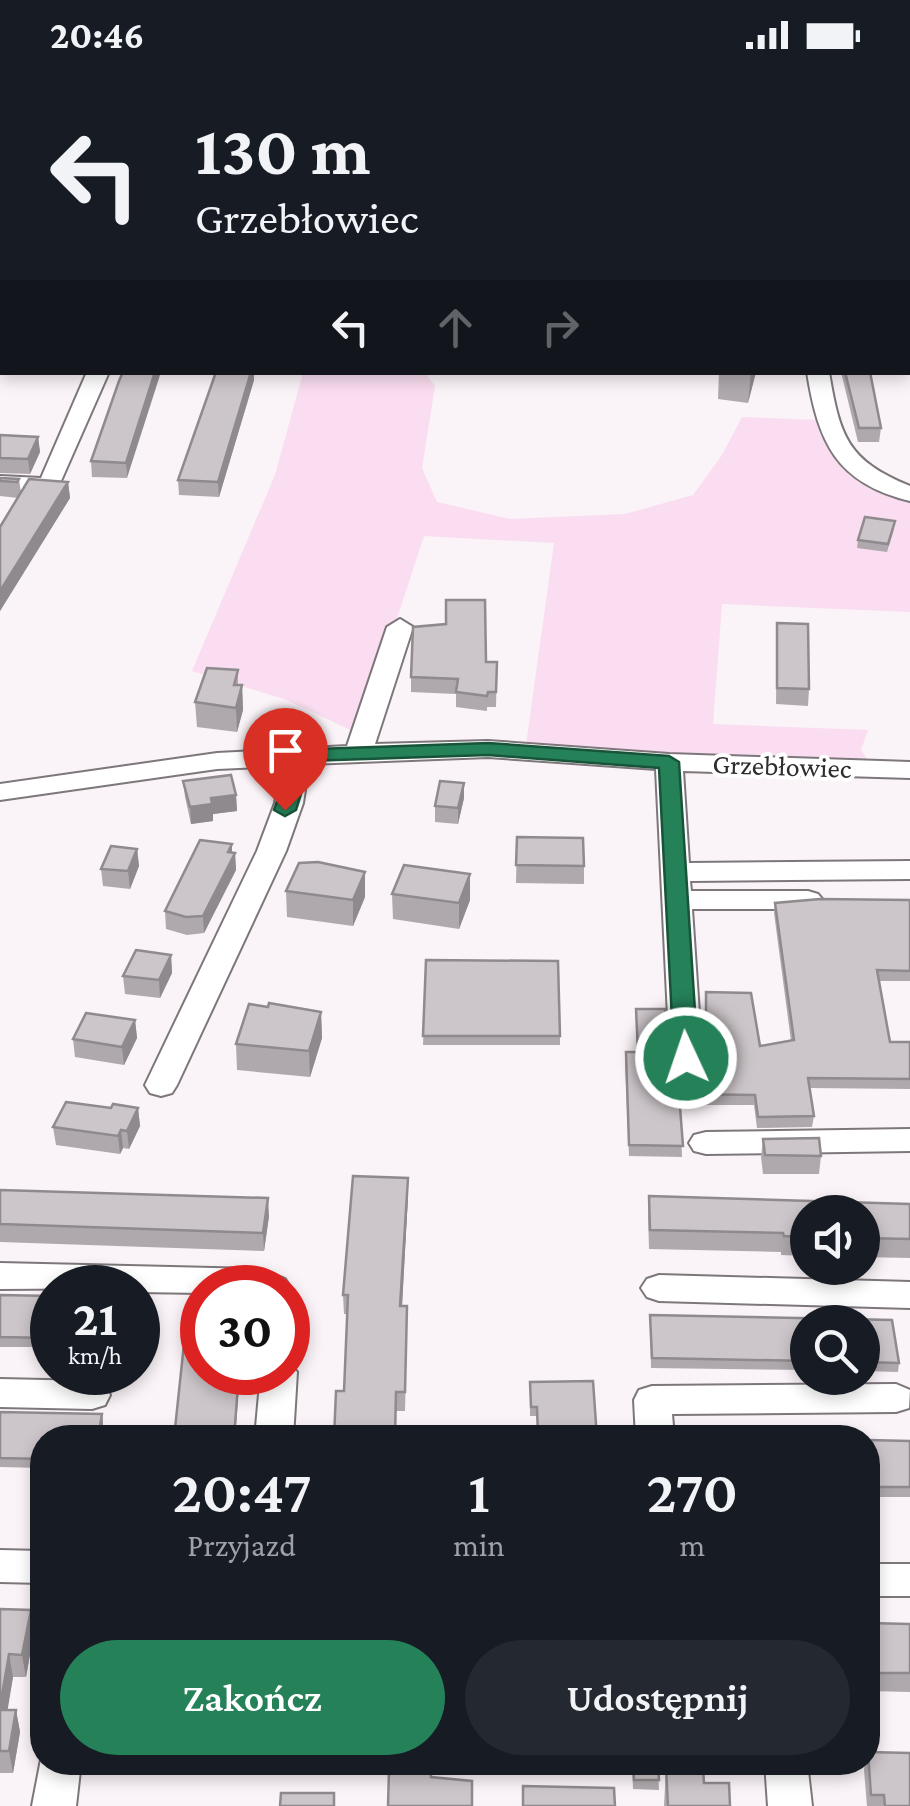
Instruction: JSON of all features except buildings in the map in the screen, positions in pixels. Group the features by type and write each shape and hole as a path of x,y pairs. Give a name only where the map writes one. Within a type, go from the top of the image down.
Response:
{"street":[{"path":"0,483 49,485 97,375"},
{"path":"818,375 828,433 850,462 870,478 910,494"},
{"path":"359,752 400,627"},
{"name":"Grzebłowiec","path":"0,792 218,761 359,752 488,749 669,762 910,770"},
{"path":"161,1085 232,941 274,844 296,775 296,755"},
{"path":"669,762 686,1058"},
{"path":"676,886 910,870"},
{"path":"676,886 808,900"},
{"path":"706,1144 910,1140"},
{"path":"0,1276 180,1280"},
{"path":"659,1288 910,1294"},
{"path":"0,1393 30,1394"},
{"path":"275,1425 277,1395"},
{"path":"655,1425 652,1400 896,1398"},
{"path":"0,1566 30,1567"},
{"path":"880,1580 910,1580"},
{"path":"54,1806 58,1775"},
{"path":"787,1775 790,1806"}],"shaded area":[{"path":"302,375 427,375 435,386 422,468 437,502 510,519 625,514 693,495 722,455 742,417 816,420 821,435 840,460 910,500 910,612 722,604 713,724 868,730 861,750 869,762 666,757 526,745 554,543 424,536 359,734 284,699 192,671 275,475"}],"route":[{"path":"285,810 296,775 296,755 488,749 669,762 686,1058"}]}
